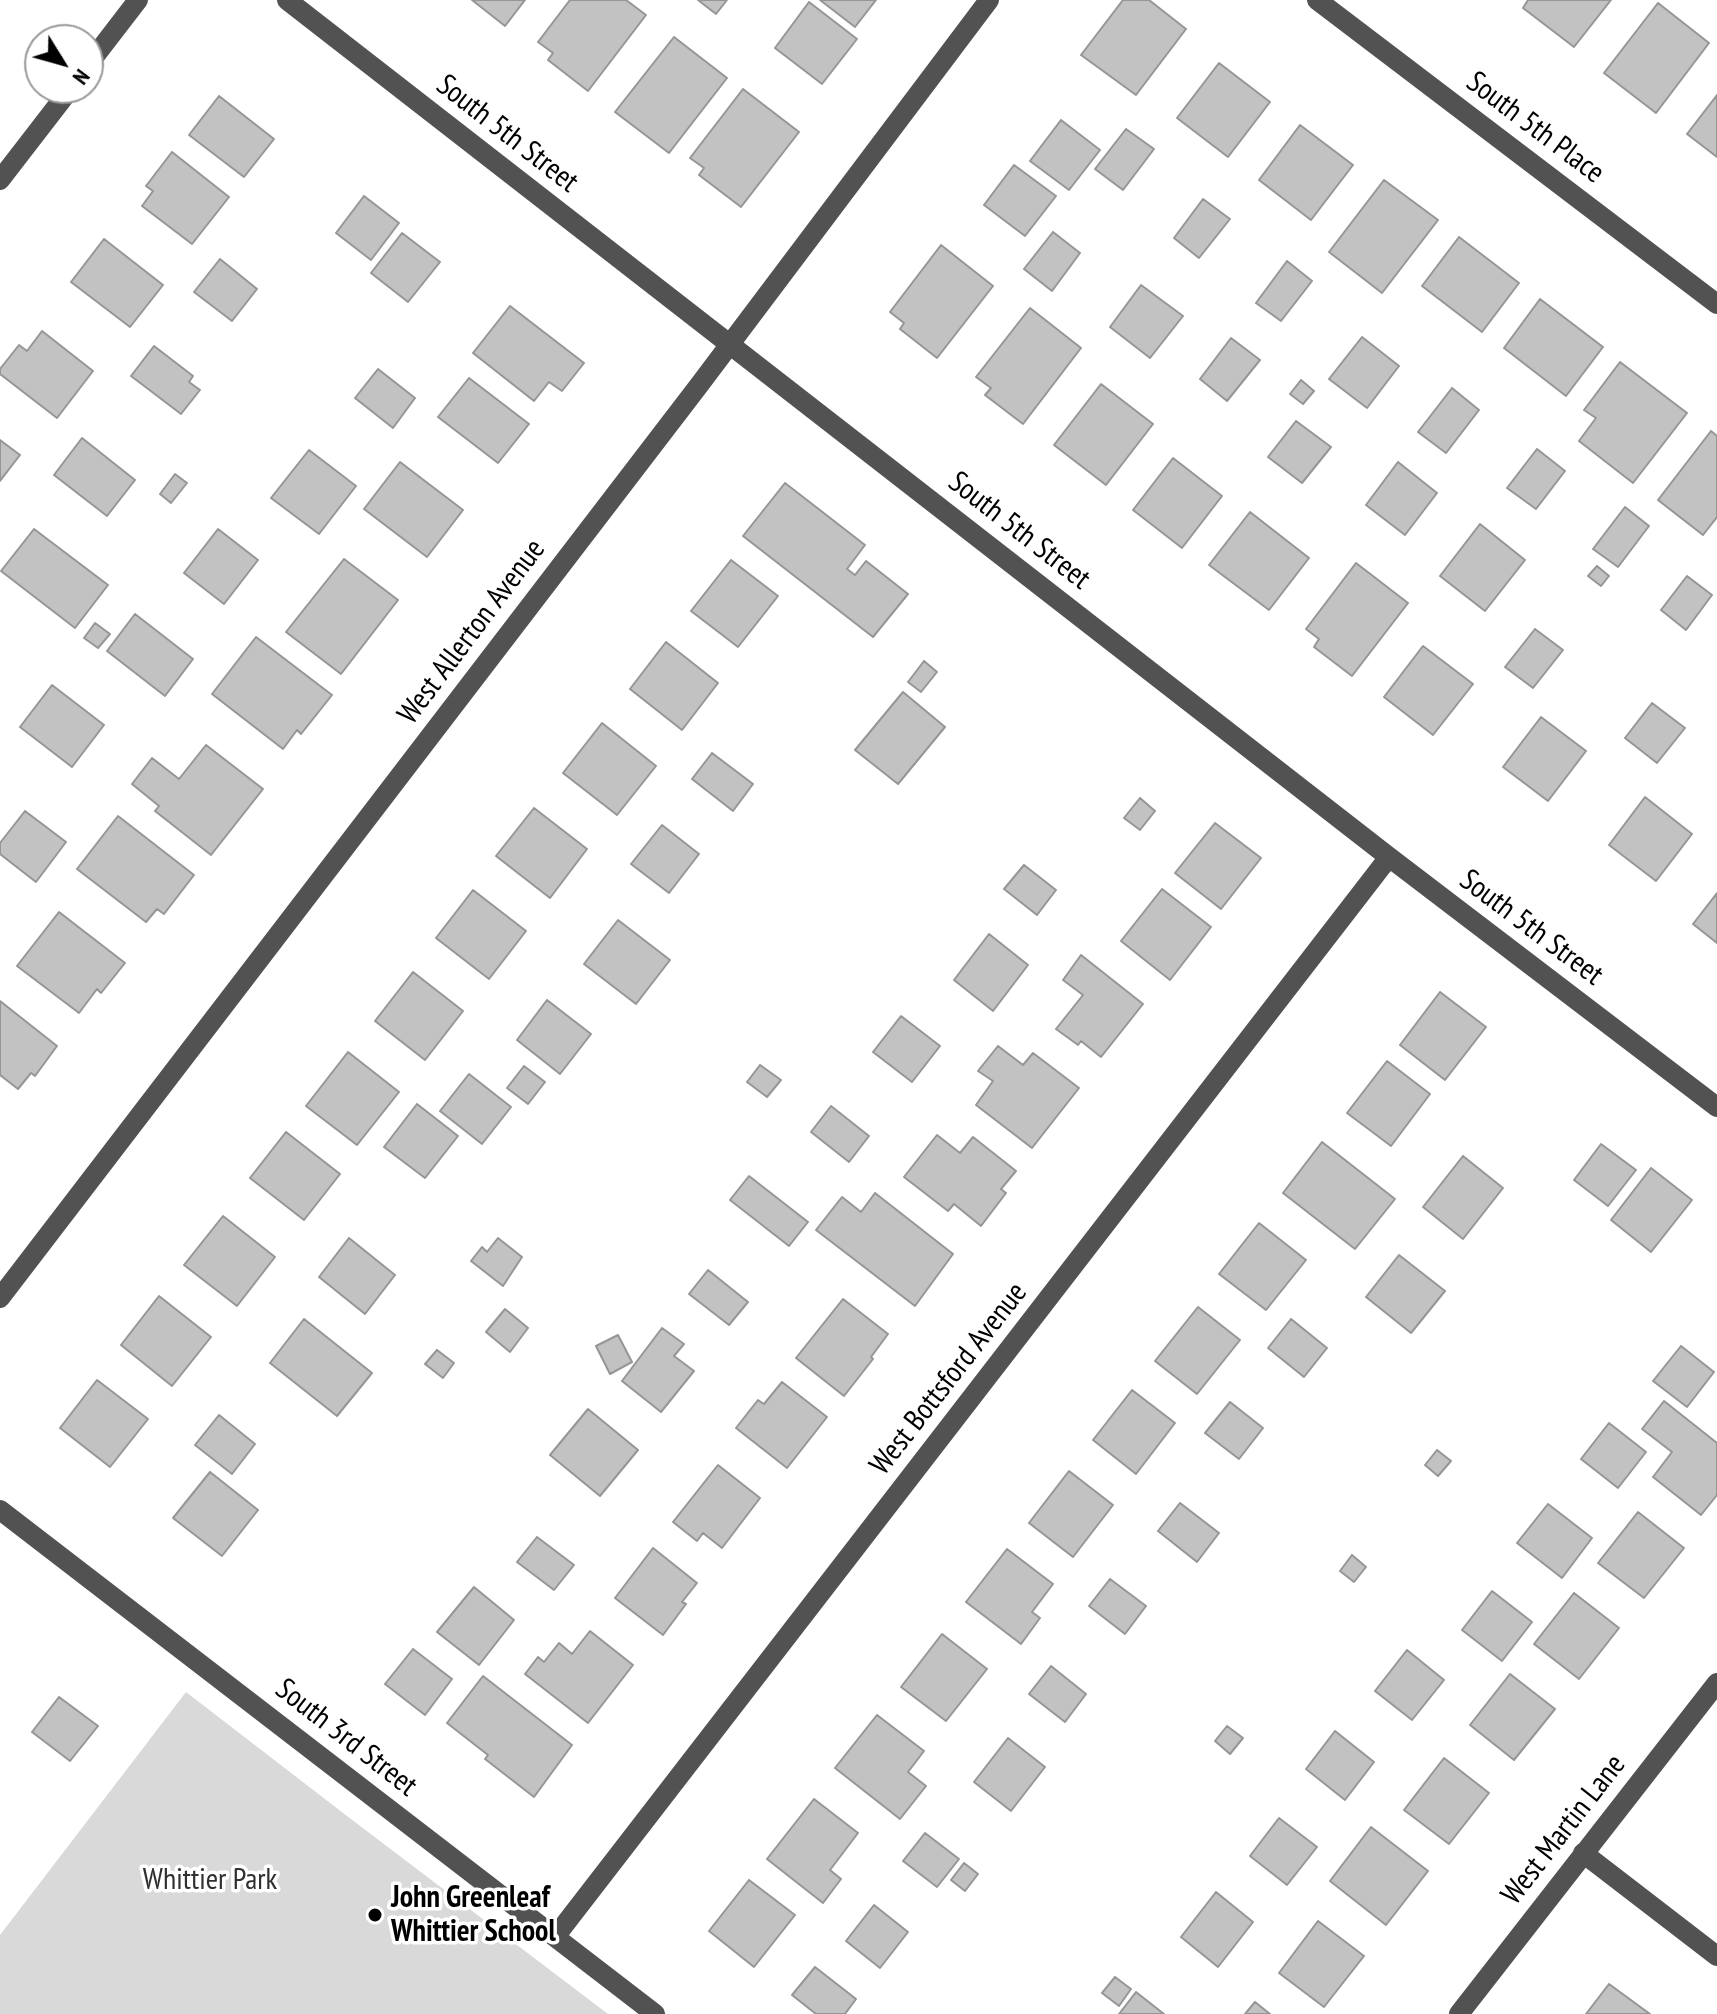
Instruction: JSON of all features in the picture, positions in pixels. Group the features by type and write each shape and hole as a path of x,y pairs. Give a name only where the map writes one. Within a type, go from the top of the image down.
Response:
{"street":[{"path":"104,44 138,0"},
{"name":"South 5th Street","path":"287,0 1389,857 1717,1107"},
{"name":"West Allerton Avenue","path":"0,1298 730,345 989,0"},
{"name":"South 5th Place","path":"1317,0 1717,304"},
{"path":"0,180 59,104"},
{"name":"West Bottsford Avenue","path":"555,1937 1389,857"},
{"name":"South 3rd Street","path":"0,1510 655,2014"},
{"name":"West Martin Lane","path":"1459,2014 1717,1683"},
{"path":"1583,1853 1717,1956"}],"green space":[{"name":"Whittier Park","path":"186,1692 608,2014 0,2014 0,1935"}],"building":[{"path":"472,0 525,0 505,26"},
{"path":"570,0 626,0 646,15 588,91 548,60 553,53 538,42"},
{"path":"698,0 727,0 716,14"},
{"path":"820,0 876,0 855,27"},
{"path":"1123,0 1149,0 1186,29 1136,95 1081,55"},
{"path":"1528,0 1611,0 1574,47 1523,8"},
{"path":"809,2 857,39 822,84 775,48"},
{"path":"1658,3 1709,43 1656,113 1604,73"},
{"path":"674,37 727,78 669,153 615,112"},
{"path":"1219,63 1270,102 1228,157 1177,118"},
{"path":"743,89 799,132 741,207 699,175 704,168 690,158"},
{"path":"1717,95 1717,157 1687,134"},
{"path":"219,96 274,139 244,177 189,135"},
{"path":"1061,120 1100,150 1069,190 1030,161"},
{"path":"1300,125 1353,165 1311,220 1259,180"},
{"path":"1126,129 1154,149 1123,190 1095,169"},
{"path":"172,152 229,197 192,244 142,206 153,191 146,186"},
{"path":"1014,165 1056,196 1025,236 984,205"},
{"path":"1384,180 1438,220 1382,293 1329,252"},
{"path":"364,196 399,223 371,260 336,233"},
{"path":"1203,199 1230,219 1199,258 1174,238"},
{"path":"1053,232 1080,253 1052,291 1024,269"},
{"path":"402,233 440,262 408,302 371,273"},
{"path":"1459,237 1519,283 1482,332 1422,286"},
{"path":"104,239 163,285 130,327 71,282"},
{"path":"941,245 993,286 937,358 900,329 904,323 890,312"},
{"path":"220,259 257,289 232,321 194,292"},
{"path":"1287,261 1312,281 1281,321 1256,303"},
{"path":"1141,285 1183,316 1150,358 1110,327"},
{"path":"1540,299 1603,347 1566,396 1504,348"},
{"path":"510,306 584,363 562,391 549,382 534,401 473,353"},
{"path":"1030,308 1081,348 1023,424 985,395 991,388 976,377"},
{"path":"42,331 93,371 57,418 0,374 0,369 19,345 27,351"},
{"path":"1362,337 1399,366 1367,408 1329,379"},
{"path":"1231,338 1260,360 1227,401 1200,379"},
{"path":"154,346 193,376 189,382 200,390 181,414 131,376"},
{"path":"1620,362 1687,413 1633,483 1579,441 1596,418 1584,410"},
{"path":"378,369 415,398 393,428 355,398"},
{"path":"469,378 529,424 498,463 438,417"},
{"path":"1301,380 1314,391 1303,404 1290,394"},
{"path":"1101,384 1153,424 1106,485 1054,445"},
{"path":"1452,388 1479,410 1446,453 1418,432"},
{"path":"1296,421 1331,447 1302,483 1268,457"},
{"path":"1711,431 1717,436 1717,517 1703,535 1658,500"},
{"path":"82,438 135,480 107,516 54,475"},
{"path":"0,440 20,455 0,481"},
{"path":"1537,449 1565,471 1536,509 1507,488"},
{"path":"309,450 356,486 319,534 271,498"},
{"path":"1173,458 1222,496 1182,548 1133,510"},
{"path":"400,462 463,510 427,557 364,509"},
{"path":"1398,462 1437,493 1405,535 1366,505"},
{"path":"175,474 187,483 171,503 160,494"},
{"path":"785,483 865,545 847,569 855,575 866,561 908,594 873,637 743,536"},
{"path":"1625,507 1649,526 1618,567 1593,549"},
{"path":"1250,512 1309,558 1269,610 1209,565"},
{"path":"1480,524 1525,560 1485,611 1440,576"},
{"path":"34,529 108,585 75,628 1,571"},
{"path":"218,529 258,560 224,604 184,573"},
{"path":"344,559 398,600 341,674 286,632"},
{"path":"731,560 778,596 738,647 691,611"},
{"path":"1356,563 1408,603 1352,676 1314,647 1319,639 1306,629"},
{"path":"1597,566 1609,576 1601,586 1588,576"},
{"path":"1687,576 1712,595 1686,630 1661,610"},
{"path":"135,614 193,659 165,696 107,651"},
{"path":"95,623 110,634 98,648 84,638"},
{"path":"1535,629 1563,650 1533,688 1505,667"},
{"path":"256,637 332,695 301,734 297,730 283,749 212,694"},
{"path":"666,642 718,683 682,730 630,689"},
{"path":"1423,646 1473,684 1433,735 1384,697"},
{"path":"924,661 937,672 921,692 908,682"},
{"path":"52,685 104,725 72,767 20,727"},
{"path":"903,692 945,727 898,784 855,750"},
{"path":"1652,703 1685,728 1657,763 1625,738"},
{"path":"1541,717 1586,751 1548,801 1503,767"},
{"path":"602,723 656,766 617,815 563,773"},
{"path":"206,745 263,789 211,855 155,811 159,806 132,784 152,758 179,779"},
{"path":"712,753 753,784 733,811 692,779"},
{"path":"1645,797 1692,834 1656,881 1609,845"},
{"path":"1140,798 1155,811 1140,830 1124,818"},
{"path":"534,808 587,849 550,898 496,856"},
{"path":"25,811 66,842 36,882 0,854 0,843"},
{"path":"118,816 194,875 164,914 157,909 146,922 77,869"},
{"path":"1215,823 1261,858 1221,909 1175,873"},
{"path":"662,825 699,854 669,893 631,864"},
{"path":"1024,865 1056,890 1037,915 1004,889"},
{"path":"1162,889 1211,927 1170,980 1121,941"},
{"path":"473,890 526,931 489,979 436,938"},
{"path":"1717,893 1717,943 1693,924"},
{"path":"59,912 125,963 101,993 97,989 79,1013 17,966"},
{"path":"618,920 670,960 636,1004 584,964"},
{"path":"989,934 1028,965 993,1011 954,980"},
{"path":"1081,955 1143,1004 1101,1057 1081,1041 1078,1045 1056,1029 1083,995 1063,980"},
{"path":"413,972 463,1011 425,1060 375,1021"},
{"path":"1440,992 1486,1027 1445,1080 1400,1045"},
{"path":"547,1000 591,1034 560,1074 517,1040"},
{"path":"0,1001 57,1046 35,1076 31,1073 18,1089 0,1075"},
{"path":"901,1016 940,1046 912,1082 873,1052"},
{"path":"998,1046 1023,1065 1033,1053 1079,1088 1032,1148 976,1105 993,1081 978,1071"},
{"path":"348,1052 399,1092 357,1145 306,1106"},
{"path":"1387,1061 1430,1094 1391,1146 1347,1113"},
{"path":"760,1065 781,1080 767,1097 747,1082"},
{"path":"524,1066 545,1082 528,1104 507,1088"},
{"path":"469,1074 511,1107 482,1144 440,1111"},
{"path":"417,1104 458,1136 425,1178 384,1147"},
{"path":"831,1106 869,1136 849,1162 811,1132"},
{"path":"286,1132 340,1174 304,1220 250,1178"},
{"path":"937,1135 960,1153 973,1137 1016,1171 1001,1189 1006,1193 981,1226 954,1204 948,1211 904,1177"},
{"path":"1322,1142 1395,1199 1355,1249 1283,1193"},
{"path":"1601,1144 1636,1170 1608,1206 1574,1180"},
{"path":"1463,1156 1503,1188 1463,1239 1423,1207"},
{"path":"1651,1168 1692,1200 1651,1252 1611,1220"},
{"path":"749,1176 808,1222 789,1246 730,1200"},
{"path":"875,1193 953,1254 915,1306 816,1230 842,1197 861,1212"},
{"path":"223,1216 275,1257 237,1306 184,1265"},
{"path":"1259,1223 1306,1260 1266,1310 1219,1274"},
{"path":"349,1238 395,1275 365,1314 319,1277"},
{"path":"498,1238 522,1257 503,1286 471,1261 482,1247 487,1252"},
{"path":"1399,1255 1445,1291 1411,1333 1366,1297"},
{"path":"708,1270 748,1302 729,1325 689,1294"},
{"path":"159,1296 211,1337 172,1386 121,1345"},
{"path":"843,1299 888,1334 844,1396 796,1358"},
{"path":"1198,1307 1240,1340 1197,1394 1155,1361"},
{"path":"505,1309 528,1328 510,1352 486,1332"},
{"path":"304,1319 372,1373 337,1416 270,1363"},
{"path":"1291,1319 1327,1348 1304,1377 1268,1348"},
{"path":"662,1328 684,1344 674,1356 694,1371 661,1412 622,1381"},
{"path":"618,1335 632,1362 610,1374 596,1346"},
{"path":"1681,1346 1714,1372 1687,1407 1653,1381"},
{"path":"437,1350 454,1363 443,1378 425,1364"},
{"path":"97,1380 148,1419 110,1467 60,1428"},
{"path":"782,1382 827,1417 787,1468 736,1428 758,1400 764,1404"},
{"path":"1132,1390 1175,1423 1136,1474 1093,1440"},
{"path":"1664,1401 1717,1443 1717,1495 1701,1515 1653,1477 1672,1452 1642,1429"},
{"path":"1230,1402 1263,1428 1239,1459 1205,1433"},
{"path":"588,1409 638,1450 600,1496 550,1455"},
{"path":"219,1415 255,1444 232,1474 195,1445"},
{"path":"1609,1423 1646,1452 1618,1488 1581,1459"},
{"path":"1437,1450 1451,1461 1438,1476 1425,1465"},
{"path":"718,1465 760,1498 722,1548 703,1533 697,1541 673,1522"},
{"path":"1069,1471 1113,1505 1073,1557 1029,1523"},
{"path":"210,1472 258,1510 222,1556 173,1518"},
{"path":"1180,1503 1219,1533 1197,1562 1158,1531"},
{"path":"1548,1504 1592,1538 1562,1578 1517,1543"},
{"path":"1638,1512 1684,1548 1644,1598 1598,1563"},
{"path":"537,1537 574,1565 554,1590 517,1562"},
{"path":"653,1548 697,1583 663,1635 615,1598"},
{"path":"1007,1549 1053,1584 1032,1612 1040,1618 1021,1644 966,1602"},
{"path":"1352,1555 1366,1567 1354,1582 1340,1571"},
{"path":"1110,1579 1146,1606 1125,1634 1089,1606"},
{"path":"474,1587 514,1620 479,1665 437,1632"},
{"path":"1492,1591 1532,1622 1502,1661 1462,1630"},
{"path":"1574,1593 1619,1628 1579,1679 1534,1644"},
{"path":"590,1631 633,1665 588,1723 525,1674 538,1657 544,1662 559,1643 572,1654"},
{"path":"942,1634 987,1669 946,1721 901,1687"},
{"path":"413,1649 452,1679 425,1715 385,1684"},
{"path":"1407,1650 1444,1680 1412,1720 1375,1691"},
{"path":"1051,1666 1086,1694 1065,1722 1029,1694"},
{"path":"1510,1674 1555,1709 1514,1760 1470,1725"},
{"path":"483,1676 572,1745 534,1797 485,1759 488,1755 447,1723"},
{"path":"59,1697 98,1726 70,1761 32,1732"},
{"path":"877,1715 924,1751 908,1772 926,1786 900,1819 835,1768"},
{"path":"1227,1726 1243,1738 1230,1754 1215,1741"},
{"path":"1335,1731 1374,1762 1345,1800 1306,1769"},
{"path":"1008,1738 1045,1767 1011,1811 974,1782"},
{"path":"1444,1758 1489,1793 1449,1844 1404,1810"},
{"path":"814,1799 858,1833 830,1870 841,1879 823,1903 767,1859"},
{"path":"1279,1818 1317,1847 1287,1885 1250,1856"},
{"path":"1371,1827 1428,1871 1386,1925 1330,1881"},
{"path":"925,1833 959,1859 937,1887 903,1861"},
{"path":"964,1863 978,1874 965,1891 951,1880"},
{"path":"749,1880 795,1915 754,1967 709,1931"},
{"path":"1216,1892 1253,1922 1218,1967 1181,1937"},
{"path":"874,1905 908,1932 880,1968 846,1941"},
{"path":"1318,1921 1364,1956 1324,2007 1279,1973"},
{"path":"815,1967 856,1999 845,2014 816,2014 792,1995"},
{"path":"1115,1977 1131,1989 1119,2006 1102,1993"},
{"path":"1609,1984 1650,2014 1586,2014"},
{"path":"1136,1992 1164,2014 1119,2014"},
{"path":"1255,2002 1270,2014 1245,2014"}],"place":[{"name":"John Greenleaf Whittier School","path":"375,1915"}]}
